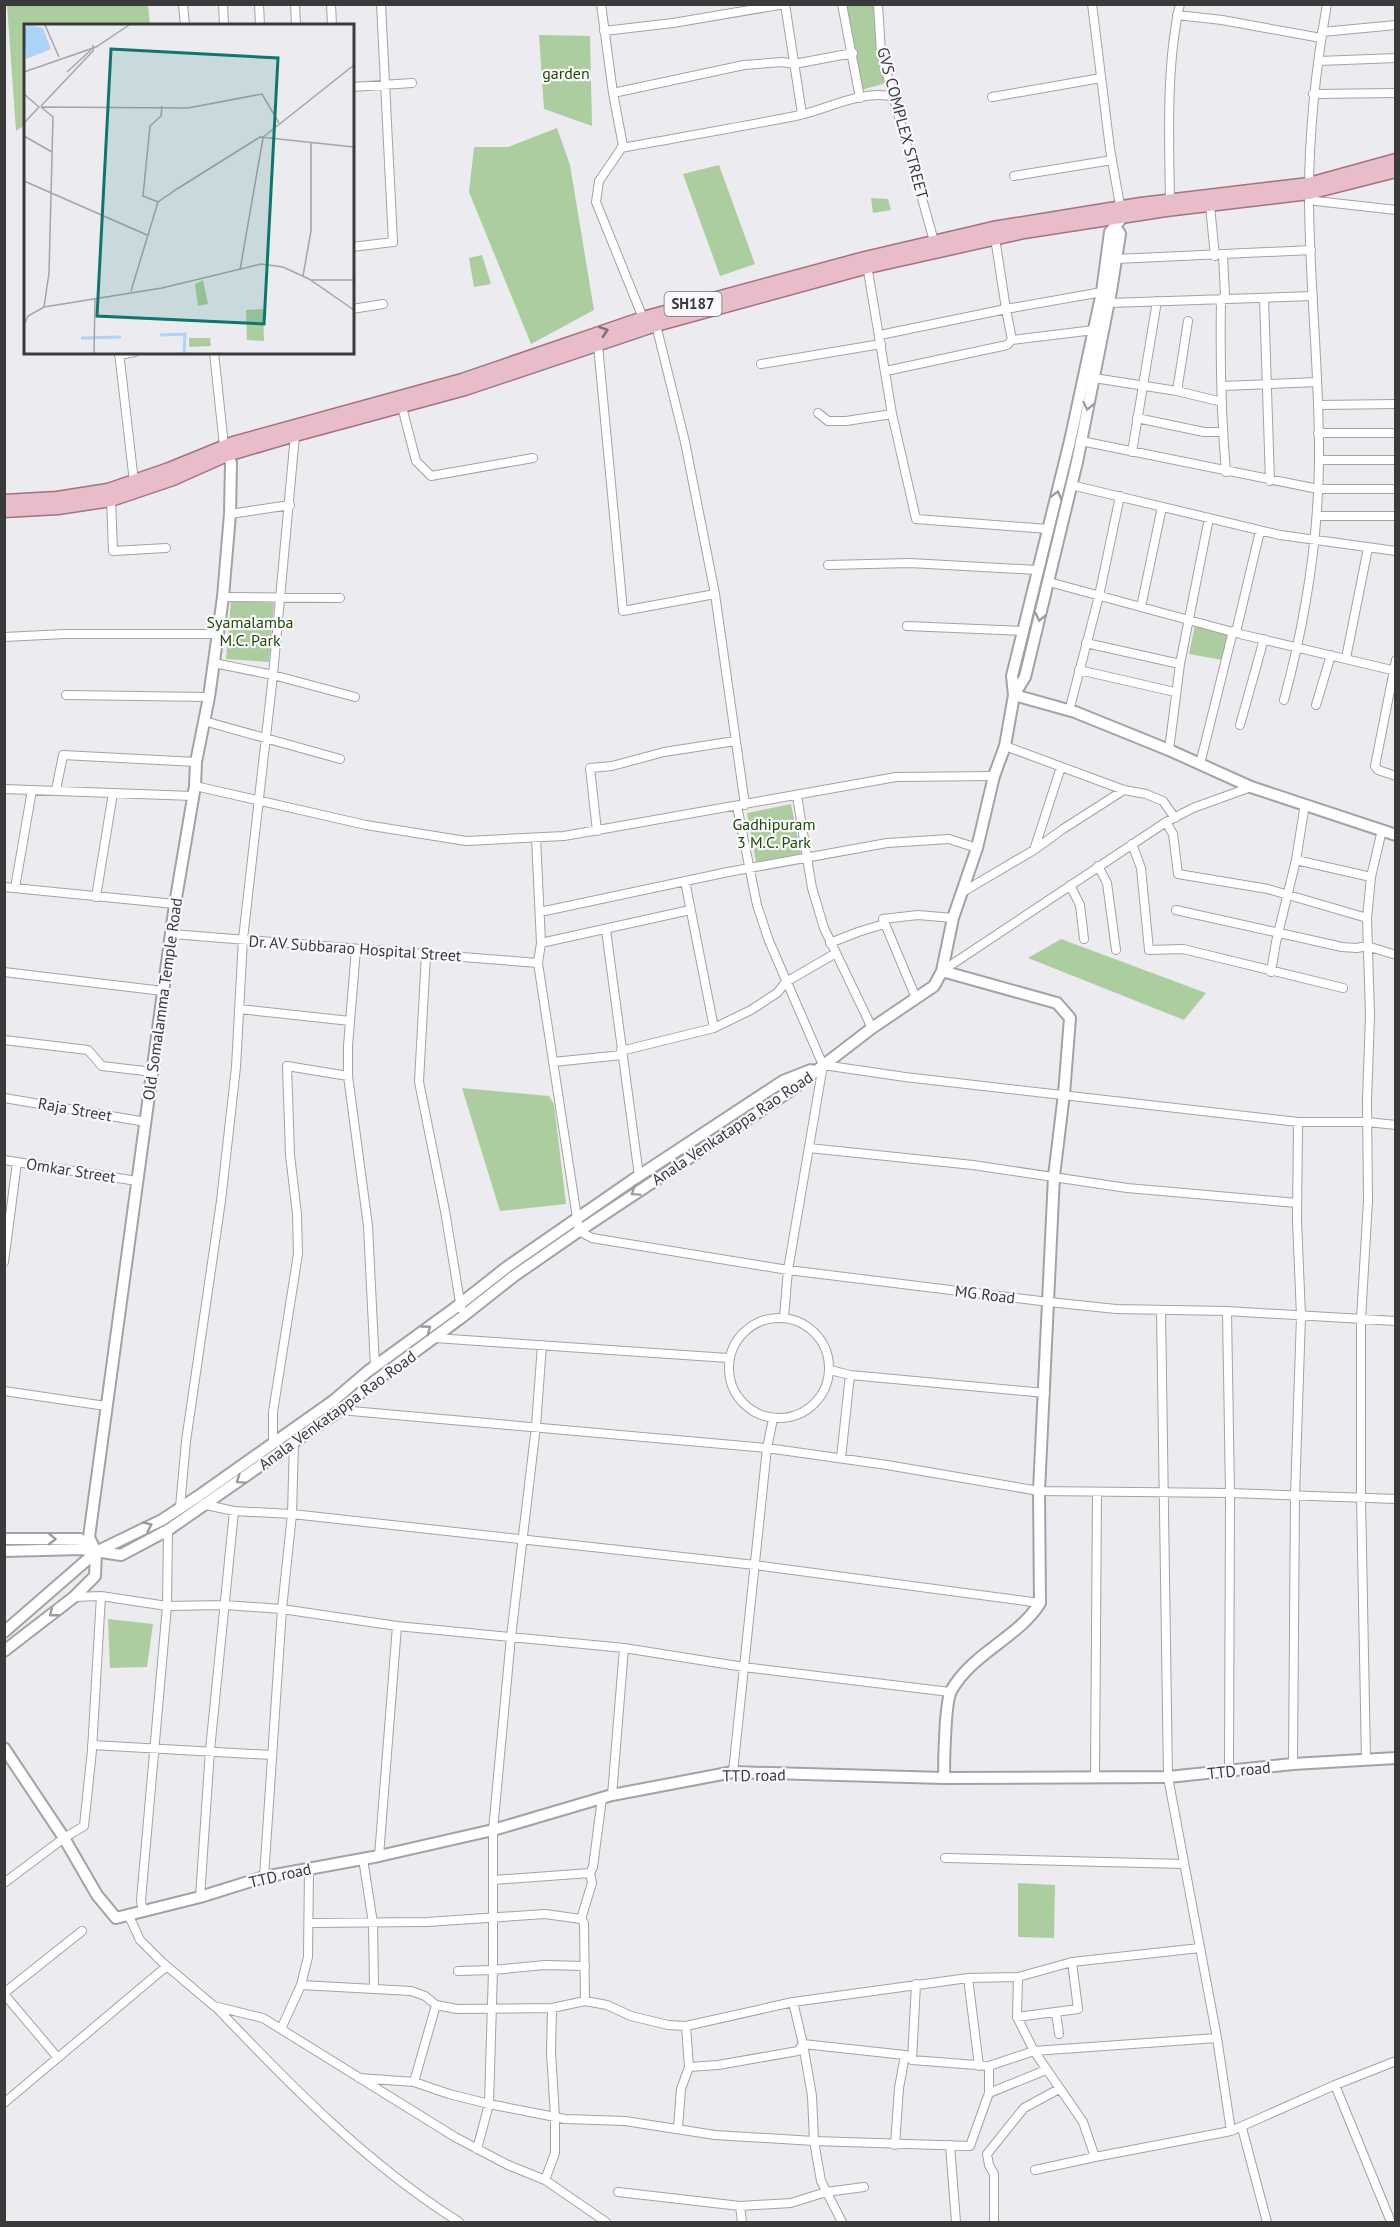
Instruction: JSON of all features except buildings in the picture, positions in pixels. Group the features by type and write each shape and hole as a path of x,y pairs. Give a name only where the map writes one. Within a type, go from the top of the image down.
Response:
{"main road":[{"name":"SH187","path":"4,512 58,508 111,500 173,479 226,451 402,407 514,374 656,325 934,241 993,228 1119,217 1170,200 1309,189 1395,160"},
{"name":"SH187","path":"4,501 57,498 108,490 226,451 292,425 462,380 643,318 866,263 1119,217 1210,206 1309,189 1395,171"}],"street":[{"path":"183,4 185,24"},
{"path":"223,4 224,24"},
{"path":"259,4 260,24"},
{"path":"295,4 296,24"},
{"path":"331,4 332,24"},
{"path":"354,247 393,242 387,85 381,4"},
{"path":"601,4 623,146 599,181 596,202 643,318 656,325 685,442 715,594 749,868 763,923 823,1065 788,1270 784,1317"},
{"path":"604,31 673,23 785,4 802,114"},
{"path":"842,4 860,98"},
{"name":"GVS COMPLEX STREET","path":"878,4 881,53 934,241"},
{"path":"1014,695 1024,677 1049,582 1094,378 1120,234 1092,4"},
{"path":"1170,200 1170,110 1177,15 1180,4"},
{"path":"1284,700 1298,647 1317,516 1318,405 1309,189 1313,94 1327,4"},
{"path":"1177,15 1322,35 1395,25"},
{"path":"613,93 744,65 782,62 794,64 853,53"},
{"path":"1319,61 1395,58"},
{"path":"992,97 1101,78"},
{"path":"354,87 412,83"},
{"path":"1313,94 1395,93"},
{"path":"621,148 802,114 860,98 882,94 894,97"},
{"path":"1014,176 1112,160"},
{"path":"1309,189 1316,201 1395,210"},
{"path":"1210,206 1224,295 1221,300 1222,432 1226,472"},
{"path":"823,1065 934,986 942,971 953,918 977,848 994,776 1005,746 1014,695 1012,676 1094,330 1110,232 1119,217"},
{"path":"995,238 1012,340"},
{"path":"1116,260 1311,250"},
{"path":"866,263 892,414 916,519 1048,529"},
{"path":"880,335 1102,292"},
{"path":"1109,303 1313,296"},
{"path":"1264,298 1270,481"},
{"path":"1132,452 1157,301"},
{"path":"354,309 383,304"},
{"path":"1177,392 1188,321"},
{"path":"886,370 1007,345 1012,340 1094,330"},
{"path":"761,364 881,344"},
{"path":"598,345 622,610 715,594"},
{"path":"119,354 134,482"},
{"path":"213,354 226,451"},
{"path":"1094,378 1222,402"},
{"path":"1222,386 1317,382"},
{"path":"1318,405 1395,404"},
{"path":"402,407 416,461 431,476 533,458"},
{"path":"818,412 828,421 846,421 892,414"},
{"path":"1137,418 1204,432 1222,432"},
{"path":"1318,433 1395,433"},
{"path":"180,1507 188,1430 221,1201 236,1067 243,939 273,675 295,435"},
{"path":"1081,441 1318,489 1395,489"},
{"name":"Old Somalamma Temple Road","path":"96,1552 89,1537 106,1407 175,904 223,597 230,514 231,463 226,451"},
{"path":"1319,460 1395,460"},
{"path":"1071,484 1260,531 1315,541 1395,551"},
{"path":"1069,711 1099,596 1120,496"},
{"path":"111,500 113,551 166,548"},
{"path":"230,514 290,505"},
{"path":"1142,607 1162,507"},
{"path":"1317,516 1395,516"},
{"path":"1169,750 1175,692 1209,519"},
{"path":"1200,764 1260,531"},
{"path":"1346,658 1368,548"},
{"path":"828,565 910,563 1038,570"},
{"path":"1049,582 1234,632 1394,671"},
{"path":"223,597 340,598"},
{"path":"907,626 1022,631"},
{"path":"4,637 65,634 217,634"},
{"path":"1240,725 1264,639"},
{"path":"1086,644 1180,664"},
{"path":"1316,705 1331,655"},
{"path":"1395,660 1375,766 1378,770 1395,776"},
{"path":"214,663 273,675 355,698"},
{"path":"1079,670 1175,692"},
{"path":"66,695 209,697"},
{"path":"1014,695 1069,711 1169,750 1251,787 1395,835"},
{"path":"204,721 265,736 340,759"},
{"path":"597,831 590,768 621,764 664,752 735,741"},
{"path":"1005,746 1124,790 1146,794 1163,801 1175,818"},
{"path":"56,790 63,755 196,762"},
{"path":"1034,850 1061,767"},
{"path":"4,789 113,793 194,791 258,801 366,825 466,841 536,838 597,831 896,777 994,776"},
{"path":"942,971 1166,822 1192,808 1251,787"},
{"path":"15,888 32,790"},
{"path":"961,893 1034,850 1124,790"},
{"path":"96,897 113,793"},
{"path":"797,796 813,888 830,943 872,1028"},
{"path":"1271,972 1296,860 1305,804"},
{"path":"1166,822 1173,834 1178,874 1242,883 1367,918"},
{"path":"1366,1760 1361,1497 1361,1320 1368,1201 1367,1122 1370,1016 1367,918 1371,878 1382,830"},
{"path":"536,838 542,943 538,963 579,1231"},
{"path":"540,912 749,868 887,843 950,838 977,848"},
{"path":"1132,843 1141,868 1149,950 1183,949 1343,988"},
{"path":"1296,860 1371,878"},
{"path":"1098,866 1107,883 1116,951"},
{"path":"685,881 714,1028"},
{"path":"1070,885 1080,905 1084,939"},
{"path":"4,887 175,904"},
{"path":"542,943 690,910"},
{"path":"1176,910 1342,947 1367,946 1395,955"},
{"path":"916,998 883,919 918,915 953,918"},
{"path":"830,943 884,924"},
{"path":"606,930 639,1176"},
{"name":"Dr. AV Subbarao Hospital Street","path":"172,934 538,963"},
{"path":"356,949 348,1076 368,1226 375,1367"},
{"path":"553,1062 621,1053 714,1028 751,1010 777,993 786,981 836,953"},
{"path":"426,954 419,1082 445,1210 462,1317"},
{"path":"942,971 1057,1003 1070,1018 1054,1176 1039,1491 1040,1603 1033,1615 985,1653 950,1692 944,1778"},
{"path":"4,972 163,991"},
{"path":"239,1009 350,1021"},
{"path":"4,1040 88,1050 102,1066 153,1072"},
{"path":"823,1065 905,1077 1298,1122 1367,1122 1395,1125"},
{"name":"Anala Venkatappa Rao Road","path":"96,1552 121,1555 168,1530 206,1505 294,1442 375,1367 507,1267 783,1081 823,1065"},
{"name":"Anala Venkatappa Rao Road","path":"4,1632 96,1552 162,1520 273,1443 375,1381 435,1338 514,1276 782,1096 823,1065"},
{"path":"273,1443 274,1400 298,1254 297,1214 290,1155 287,1066 348,1076"},
{"name":"Raja Street","path":"4,1098 146,1122"},
{"path":"1293,1764 1295,1495 1301,1316 1297,1203 1298,1122"},
{"path":"809,1148 973,1165 1127,1188 1297,1203"},
{"name":"Omkar Street","path":"4,1160 137,1181"},
{"path":"4,1263 17,1162"},
{"name":"MG Road","path":"579,1231 592,1238 788,1270 1049,1302 1116,1309 1227,1311 1395,1321"},
{"path":"1161,1310 1168,1777 1217,2038 1231,2132"},
{"path":"1227,1311 1230,1493 1229,1771"},
{"path":"784,1317 808,1326 825,1346 830,1370 826,1387 818,1401 805,1412 789,1418 773,1419 747,1408 730,1386 728,1358 739,1335 760,1321 784,1317"},
{"path":"435,1338 728,1358"},
{"path":"477,2149 489,2104 494,1970 493,1830 511,1637 536,1426 542,1346"},
{"path":"830,1370 850,1375 1045,1393"},
{"path":"842,1458 850,1375"},
{"path":"4,1391 106,1407"},
{"path":"336,1405 766,1448 842,1458 1039,1491 1230,1493 1395,1499"},
{"path":"733,1772 766,1448 773,1419"},
{"path":"264,1877 282,1609 292,1514 294,1442"},
{"path":"1095,1776 1097,1492"},
{"path":"206,1505 234,1511 292,1514 755,1564 1040,1603"},
{"path":"200,1897 210,1750 234,1511"},
{"path":"142,1912 141,1900 167,1606 168,1530"},
{"path":"4,1539 80,1539 96,1552"},
{"path":"4,1551 82,1550 96,1552"},
{"path":"4,1651 75,1596 94,1576 96,1552"},
{"path":"75,1596 101,1596 167,1606 225,1605 282,1609 398,1626 624,1648 744,1667 950,1692"},
{"path":"4,1883 64,1838 84,1826 92,1745 101,1596"},
{"path":"379,1856 398,1626"},
{"path":"585,2001 584,1923 581,1919 592,1883 590,1873 607,1796 624,1648"},
{"path":"92,1745 271,1755"},
{"path":"4,1748 8,1762 64,1838 97,1895 116,1918 129,1916 141,1940 166,1966 214,2006 288,2083 406,2186 459,2223"},
{"name":"TTD road","path":"129,1916 264,1877 379,1856 493,1830 607,1796 733,1772 944,1778 1168,1777 1293,1764 1395,1758"},
{"path":"945,1857 1184,1864"},
{"path":"363,1859 373,1923 374,1988"},
{"path":"281,2029 301,1985 308,1957 309,1868"},
{"path":"493,1880 590,1873"},
{"path":"309,1923 373,1923 545,1914 581,1919"},
{"path":"58,2058 4,1994 82,1931"},
{"path":"301,1985 411,1991 425,1996 436,2006 457,2009 552,2008 585,2001 607,2005 631,2016 668,2025 686,2026 793,2002 968,1978 1018,1977 1072,1962 1200,1948"},
{"path":"1017,2017 1078,2009 1072,1962"},
{"path":"458,1971 545,1965 585,1966"},
{"path":"4,2103 166,1966"},
{"path":"1018,1977 1017,2017 1034,2051 1083,2122 1095,2157"},
{"path":"968,1978 980,2066"},
{"path":"895,2145 899,2088 909,2057 916,1984"},
{"path":"793,2002 812,2096 814,2141 821,2181 837,2208 842,2223"},
{"path":"214,2006 263,2018 446,2132 545,2180 606,2223"},
{"path":"414,2082 436,2006"},
{"path":"545,2180 555,2153 551,2052 552,2008"},
{"path":"1056,2012 1059,2034"},
{"path":"678,2128 681,2089 689,2067 686,2026"},
{"path":"803,2044 988,2066 1034,2051 1217,2038"},
{"path":"689,2067 718,2065 798,2051 803,2044"},
{"path":"1035,2170 1231,2132 1335,2085 1395,2061"},
{"path":"359,2078 414,2082 489,2104 555,2117 625,2121 715,2135 895,2145 970,2146 989,2093 988,2066"},
{"path":"989,2093 1046,2070"},
{"path":"1335,2085 1391,2223"},
{"path":"994,2223 994,2174 987,2154 1024,2108 1059,2089"},
{"path":"1242,2128 1268,2223"},
{"path":"950,2145 956,2223"},
{"path":"618,2192 740,2206 790,2203 826,2192 864,2187"},
{"path":"740,2206 742,2223"}],"green space":[{"path":"7,5 148,5 150,24 24,24 24,126 16,131"},
{"path":"844,5 878,5 890,82 861,90"},
{"name":"garden","path":"539,35 590,36 592,126 544,109"},
{"path":"557,128 570,165 594,310 531,344 469,192 474,147 508,147"},
{"path":"719,165 755,264 720,276 683,174"},
{"path":"871,198 888,199 891,210 873,213"},
{"path":"482,255 491,284 474,287 469,258"},
{"name":"Syamalamba M.C. Park","path":"231,600 274,603 269,662 226,659"},
{"path":"1195,625 1228,631 1222,660 1189,654"},
{"name":"Gadhipuram 3 M.C. Park","path":"791,804 801,854 756,862 747,813"},
{"path":"1061,939 1206,993 1184,1020 1028,958"},
{"path":"462,1088 549,1096 554,1104 566,1204 500,1211"},
{"path":"108,1619 153,1624 147,1667 110,1668"},
{"path":"1018,1883 1055,1885 1054,1938 1018,1937"}]}
